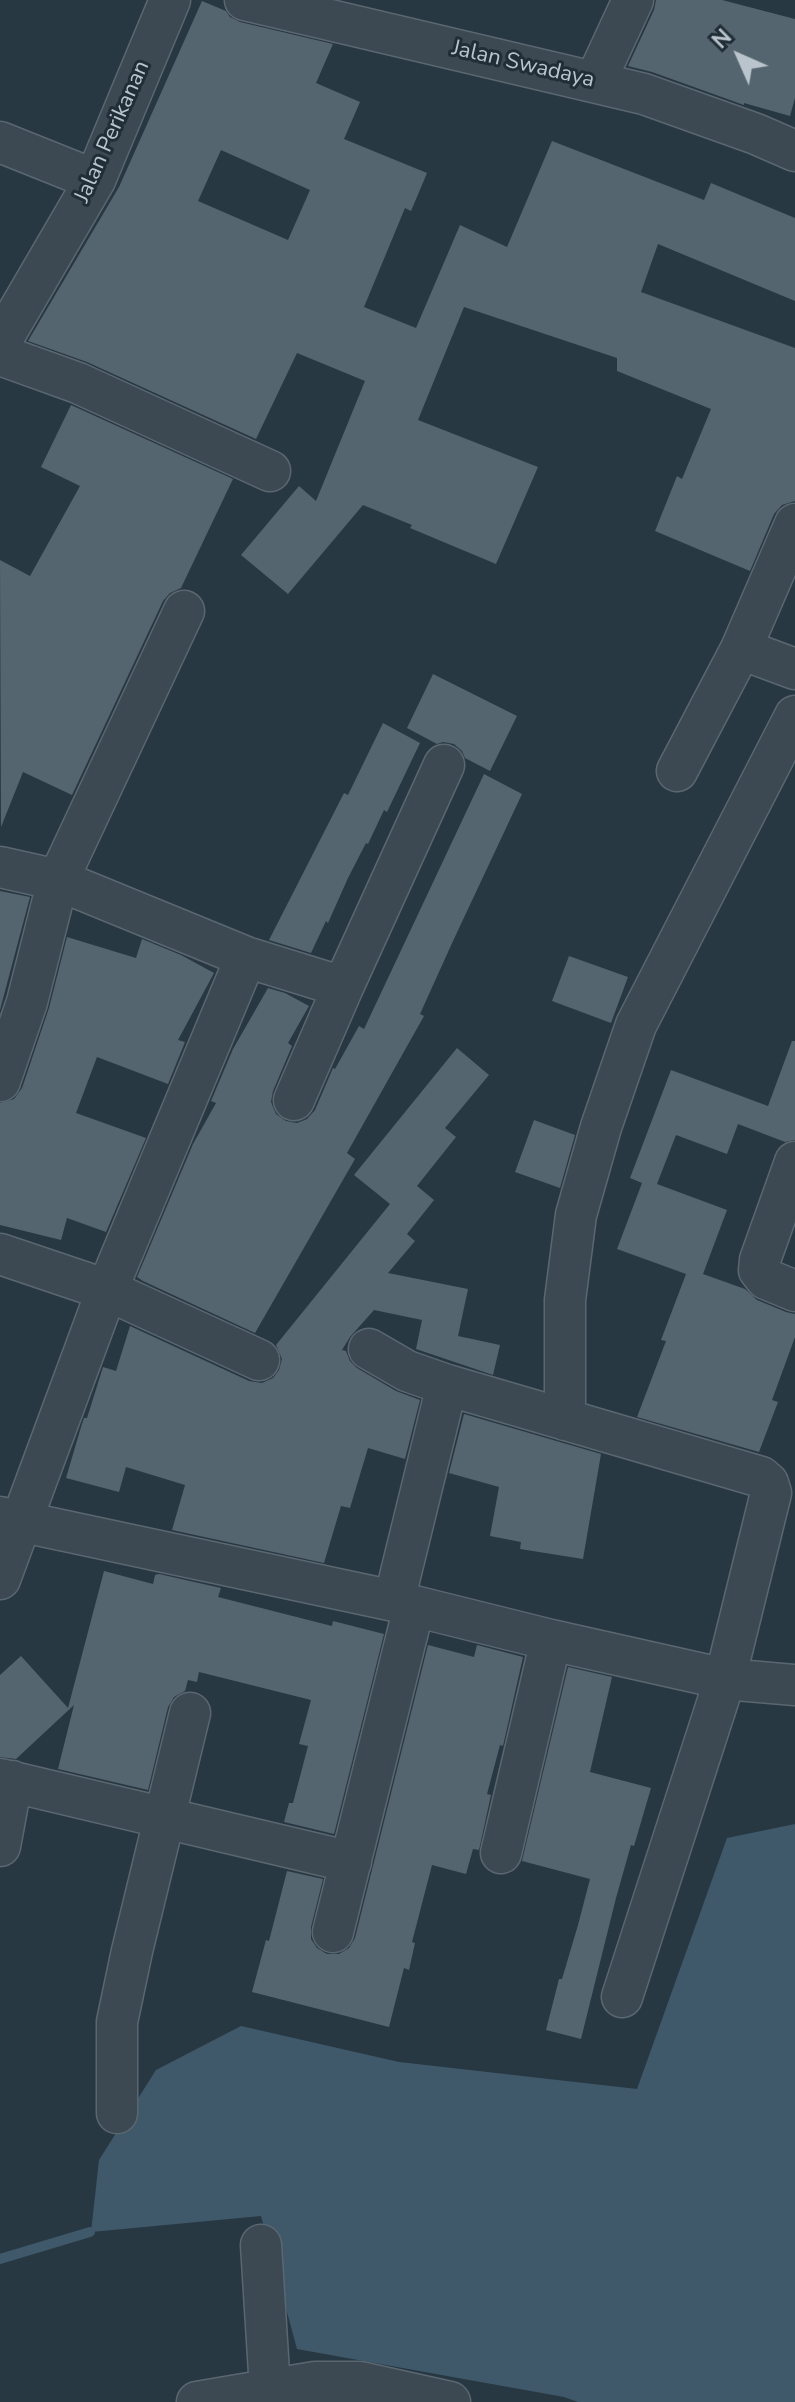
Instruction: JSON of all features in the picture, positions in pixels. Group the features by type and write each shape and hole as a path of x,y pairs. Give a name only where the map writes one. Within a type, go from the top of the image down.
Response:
{"street":[{"name":"Jalan Perikanan","path":"0,343 95,180 170,0"},
{"name":"Jalan Swadaya","path":"245,0 644,94 795,151"},
{"path":"595,82 633,0"},
{"path":"0,142 95,180"},
{"path":"0,355 78,383 270,471"},
{"path":"677,771 741,649 795,524"},
{"path":"0,1081 27,1002 58,880 184,611"},
{"path":"741,649 795,669"},
{"path":"565,1420 565,1300 576,1215 601,1127 636,1025 795,716"},
{"path":"294,1100 444,765"},
{"path":"0,867 58,880 246,957 343,987"},
{"path":"0,1579 11,1519 246,957"},
{"path":"795,1162 759,1270 766,1279 795,1291"},
{"path":"0,1254 107,1290 259,1360"},
{"path":"369,1349 407,1371 447,1385 761,1477 768,1483 771,1493 725,1679 622,1997"},
{"path":"333,1932 351,1862 447,1385"},
{"path":"11,1519 404,1604 725,1679 795,1685"},
{"path":"501,1853 551,1640"},
{"path":"117,2113 117,2022 190,1713"},
{"path":"0,1846 6,1780 351,1862"},
{"path":"261,2245 270,2389"},
{"path":"197,2402 315,2382 360,2382 450,2402"}],"water":[{"path":"795,1824 795,2402 578,2402 297,2349 261,2216 91,2232 99,2160 156,2070 241,2026 399,2062 637,2089 727,1838"}],"building":[{"path":"656,0 722,0 795,19 795,98 790,116 744,105 628,66"},
{"path":"202,1 226,11 240,22 333,44 316,83 360,102 344,139 427,173 411,211 405,208 364,307 416,328 460,225 507,247 552,141 704,200 711,183 795,218 795,301 658,244 641,292 795,348 795,501 782,505 774,514 750,571 655,531 677,476 682,479 711,409 617,371 617,358 464,307 418,420 538,467 496,564 363,505 288,594 241,555 299,486 316,501 365,381 297,353 256,439 87,362 28,341 119,187","holes":["221,150 310,190 288,240 198,201"]},
{"path":"71,405 233,479 181,588 163,601 72,795 23,772 1,827 0,560 30,576 80,486 41,467"},
{"path":"433,674 517,716 490,771 465,758 454,744 437,744 407,728"},
{"path":"383,723 420,743 387,812 384,810 366,843 311,953 269,940 344,793 348,795"},
{"path":"484,774 522,794 420,1014 424,1016 347,1153 355,1159 255,1333 137,1277 193,1144 216,1103 211,1101 233,1049 268,988 309,1006 288,1043 292,1046 271,1102 276,1114 286,1121 297,1123 307,1119 315,1110 333,1068 359,1026 364,1029"},
{"path":"0,891 30,897 0,1010"},
{"path":"67,937 136,958 142,939 214,973 178,1040 185,1042 168,1084 97,1057 76,1113 146,1138 106,1232 67,1218 61,1240 0,1225 0,1103 14,1099 22,1088 49,1008"},
{"path":"569,956 628,977 611,1023 552,1001"},
{"path":"792,1041 795,1041 795,1140 785,1142 738,1124 727,1154 676,1135 657,1184 727,1210 703,1274 745,1289 757,1300 795,1314 795,1337 772,1400 778,1402 759,1452 637,1417 666,1341 661,1340 686,1274 617,1249 642,1183 630,1178 671,1070 768,1106"},
{"path":"457,1048 489,1075 445,1128 456,1137 417,1186 434,1200 407,1234 415,1241 388,1273 468,1289 458,1336 500,1345 493,1375 416,1349 422,1320 374,1310 342,1350 346,1351 357,1368 396,1391 420,1400 405,1459 368,1448 350,1508 341,1506 324,1563 172,1530 185,1485 126,1467 119,1492 66,1478 103,1367 116,1371 130,1326 249,1381 262,1383 273,1378 282,1359 276,1345 390,1204 354,1175"},
{"path":"534,1120 575,1135 560,1188 515,1172"},
{"path":"464,1414 601,1454 583,1559 520,1549 521,1542 490,1536 499,1487 449,1473"},
{"path":"104,1571 153,1584 155,1575 159,1574 221,1588 218,1597 332,1626 333,1621 384,1634 334,1834 284,1822 289,1803 293,1803 308,1746 299,1744 311,1700 199,1672 197,1682 188,1680 185,1691 174,1697 168,1707 148,1790 58,1769 74,1705 16,1759 0,1757 0,1675 21,1656 68,1708"},
{"path":"428,1645 474,1657 477,1645 523,1657 503,1746 500,1745 487,1794 491,1795 479,1850 473,1849 466,1874 432,1865 412,1942 415,1943 409,1970 404,1968 389,2027 252,1992 287,1871 323,1879 311,1927 311,1939 317,1948 327,1954 339,1954 349,1948 355,1938"},
{"path":"568,1667 612,1677 590,1772 651,1788 616,1898 581,2039 546,2030 590,1879 522,1861"}],"waterway":[{"path":"0,2259 90,2232"}]}
